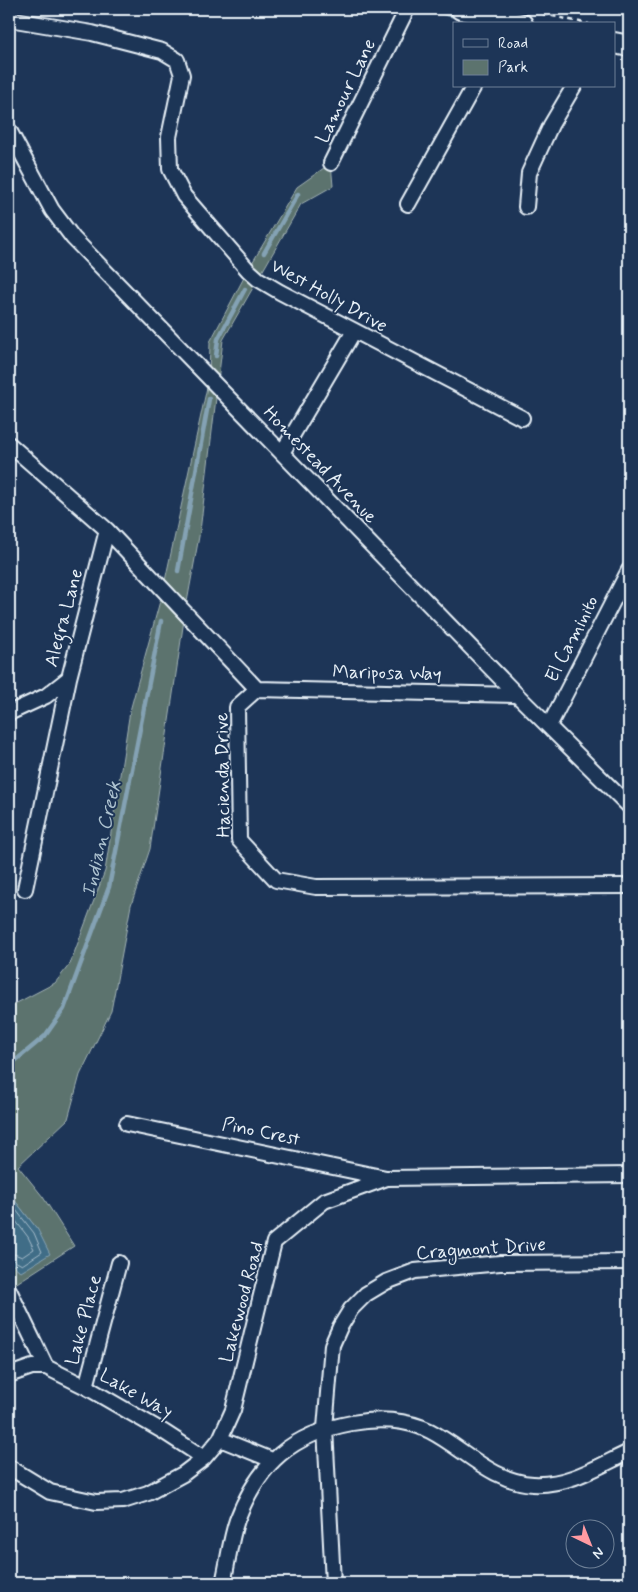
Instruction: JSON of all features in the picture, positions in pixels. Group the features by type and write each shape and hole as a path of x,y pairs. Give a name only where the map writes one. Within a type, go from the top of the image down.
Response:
{"street":[{"name":"Lamour Lane","path":"331,163 408,9"},
{"path":"461,9 498,21 525,17"},
{"name":"West Holly Drive","path":"9,19 101,35 162,51 177,60 182,75 169,136 170,169 184,196 258,279 522,418"},
{"path":"616,43 629,46"},
{"path":"408,204 473,88"},
{"path":"526,207 529,173 552,125 573,88"},
{"name":"Homestead Avenue","path":"9,131 52,210 73,238 517,695 629,806"},
{"path":"282,453 354,331"},
{"path":"9,444 107,530 257,689"},
{"name":"Alegra Lane","path":"9,713 46,696 69,678 107,530"},
{"name":"El Caminito","path":"549,726 629,570"},
{"path":"25,889 69,678"},
{"name":"Mariposa Way","path":"257,689 517,695"},
{"name":"Hacienda Drive","path":"257,689 237,707 239,840 276,880 316,887 629,886"},
{"name":"Pino Crest","path":"127,1124 387,1178"},
{"name":"Lakewood Road","path":"9,1467 50,1492 96,1502 123,1501 148,1493 183,1474 204,1458 220,1439 233,1410 274,1242 324,1201 387,1178 629,1175"},
{"name":"Cragmont Drive","path":"332,1583 325,1428 332,1345 340,1326 351,1309 366,1294 386,1282 415,1271 436,1267 500,1262 629,1262"},
{"name":"Lake Place","path":"86,1387 119,1263"},
{"path":"9,1290 46,1367 32,1367 9,1375"},
{"name":"Lake Way","path":"46,1367 86,1387 164,1432 204,1458"},
{"path":"223,1583 237,1521 256,1484 272,1460 295,1442 325,1428 372,1421 414,1424 430,1431 488,1470 505,1478 534,1484 576,1477 629,1452"},
{"path":"220,1439 272,1460"}],"path":[{"path":"525,17 571,22"}],"green space":[{"path":"331,163 333,186 301,204 223,340 200,531 185,613 150,849 131,905 111,1011 80,1075 68,1119 18,1166 43,1197 74,1246 9,1288 9,1261 21,1272 38,1230 9,1193 9,1007 55,983 70,964 105,871 130,711 163,590 209,378 210,342 248,270 297,187"}],"water":[{"path":"9,1193 38,1230 50,1254 21,1272 9,1261"}],"waterway":[{"name":"Indian Creek","path":"429,9 459,17"},
{"name":"Indian Creek","path":"264,253 298,194"},
{"name":"Indian Creek","path":"216,356 218,339 245,289"},
{"name":"Indian Creek","path":"178,571 209,399"},
{"name":"Indian Creek","path":"9,1066 45,1036 64,1009 109,887 161,621"}]}
